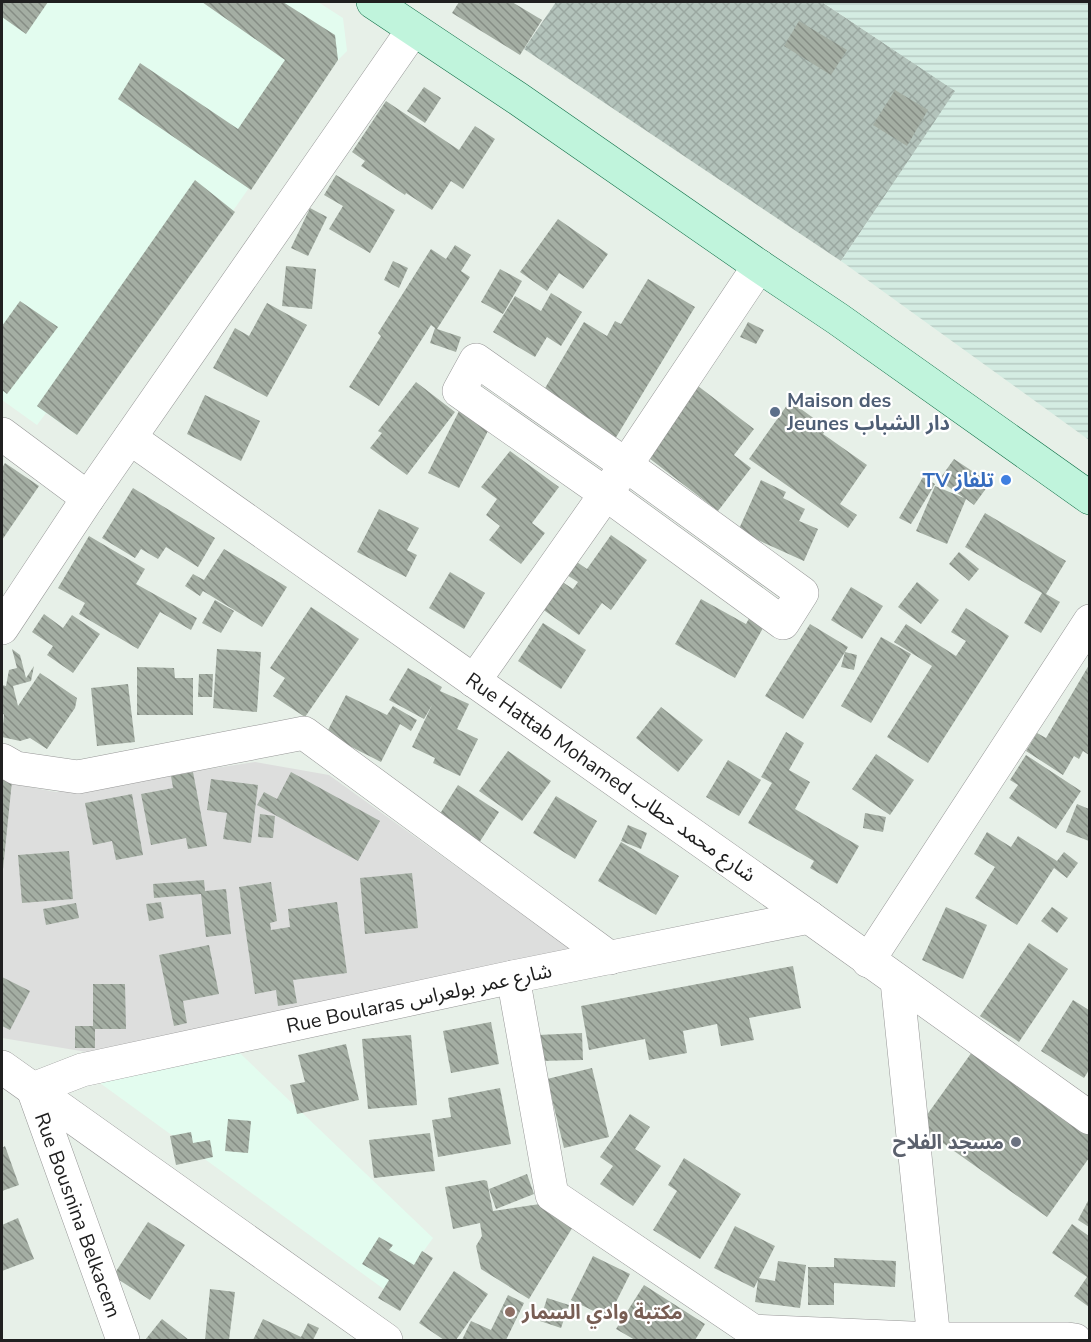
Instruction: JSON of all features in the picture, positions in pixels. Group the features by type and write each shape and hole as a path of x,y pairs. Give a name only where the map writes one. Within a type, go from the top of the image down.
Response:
{"main road":[{"path":"373,2 838,319 1089,498"}],"street":[{"path":"2,628 88,498 412,30"},
{"path":"474,681 627,465 759,266"},
{"path":"476,360 627,465 802,593 783,623 606,494 459,391 476,360"},
{"path":"2,434 88,498"},
{"name":"Rue Hattab Mohamed شارع محمد حطاب","path":"130,438 809,917 1089,1118"},
{"path":"868,961 1089,621"},
{"path":"2,760 16,768 78,777 304,734 610,958"},
{"name":"Rue Boularas شارع عمر بولعراس","path":"33,1089 82,1070 513,977 809,917"},
{"path":"513,977 552,1195 753,1331 934,1340 1068,1339 1075,1341"},
{"path":"897,981 934,1340"},
{"path":"2,1067 386,1341"},
{"name":"Rue Bousnina Belkacem","path":"33,1089 123,1341"}],"shaded area":[{"path":"2,2 318,2 343,18 347,51 338,60 77,435 46,413 37,425 2,400"},
{"path":"556,2 822,2 956,91 841,261 524,49"},
{"path":"822,2 1089,2 1089,440 841,261 955,91"},
{"path":"255,762 329,775 577,953 87,1052 2,1038 2,779 8,783 56,792"},
{"path":"223,1037 433,1238 392,1295 82,1070"}],"building":[{"path":"2,2 48,2 26,34 2,17"},
{"path":"202,2 283,2 335,35 338,60 251,190 118,99 140,63 238,129 285,60"},
{"path":"459,2 512,2 542,20 520,55 452,13"},
{"path":"799,21 847,50 831,75 784,46"},
{"path":"424,87 441,98 425,123 407,111"},
{"path":"895,90 928,110 907,146 873,125"},
{"path":"386,101 459,150 475,126 495,139 463,189 451,181 432,210 361,166 365,161 352,152"},
{"path":"336,175 395,210 370,253 329,229 343,206 324,195"},
{"path":"195,180 235,212 77,435 37,406"},
{"path":"310,208 327,217 308,256 291,248"},
{"path":"558,219 608,254 583,289 559,273 547,291 520,272"},
{"path":"455,245 471,255 461,271 470,277 437,329 461,337 456,352 430,343 435,328 431,325 379,406 349,387 381,336 378,333 431,249 446,259"},
{"path":"393,261 408,268 399,288 384,280"},
{"path":"286,266 316,269 312,309 282,306"},
{"path":"500,269 522,281 503,314 481,302"},
{"path":"648,279 695,307 615,439 541,395 584,322 607,336 615,321 621,324"},
{"path":"551,293 582,312 561,346 547,337 535,357 493,332 515,296 541,311"},
{"path":"20,301 58,327 7,394 2,390 2,326"},
{"path":"267,303 307,325 267,397 213,368 235,328 249,336"},
{"path":"748,322 764,330 756,344 740,337"},
{"path":"416,382 455,412 407,475 370,448 382,433 378,431"},
{"path":"698,386 754,429 734,455 751,468 718,511 645,455"},
{"path":"205,395 260,421 241,461 187,434"},
{"path":"790,401 827,428 823,434 867,465 840,504 857,515 848,528 749,459"},
{"path":"459,411 490,427 459,488 428,473"},
{"path":"510,451 559,487 532,523 545,533 521,564 489,540 500,526 486,515 497,499 481,487"},
{"path":"954,459 990,483 974,505 966,499 947,544 916,531 935,486 964,498 939,480"},
{"path":"5,463 39,486 2,540 2,468"},
{"path":"923,477 935,484 911,524 899,518"},
{"path":"761,480 786,492 783,498 805,509 799,521 818,529 804,561 738,531"},
{"path":"133,488 215,538 198,567 166,547 158,559 141,549 135,558 102,538"},
{"path":"379,509 419,528 407,550 417,555 406,577 357,552"},
{"path":"985,513 1066,561 1046,594 1060,602 1041,633 1024,623 1042,593 965,547"},
{"path":"611,535 647,560 611,610 602,603 579,635 538,606 558,579 573,589 578,582 562,572 571,558 587,569"},
{"path":"89,536 145,569 136,584 197,618 191,630 160,612 138,649 79,614 85,603 58,588"},
{"path":"224,549 287,587 262,627 203,591 200,596 185,586 193,574 204,580"},
{"path":"959,552 979,569 969,581 949,564"},
{"path":"450,572 485,593 464,629 429,608"},
{"path":"917,582 939,600 921,624 898,607"},
{"path":"851,587 883,606 862,639 831,620"},
{"path":"701,599 746,624 753,611 768,619 735,678 675,644"},
{"path":"215,600 234,611 221,633 202,623"},
{"path":"311,607 359,639 305,717 273,696 285,678 270,668"},
{"path":"966,608 1009,636 928,763 887,737 932,666 894,642 906,624 956,656 966,641 951,632"},
{"path":"44,614 63,628 72,615 100,634 73,673 47,655 53,646 32,632"},
{"path":"543,623 586,650 561,689 518,661"},
{"path":"810,624 848,647 803,719 765,696"},
{"path":"881,637 911,654 871,723 841,706"},
{"path":"12,649 20,655 26,678 34,666 31,681 13,686 18,706 40,673 77,698 75,708 47,749 30,738 20,741 2,737 4,714 2,715 2,685 6,686 9,670 17,668"},
{"path":"217,649 261,652 257,712 213,708"},
{"path":"845,652 857,655 854,670 841,667"},
{"path":"1089,665 1089,755 1083,751 1079,759 1074,756 1063,775 1026,751 1037,733 1046,738"},
{"path":"137,667 174,668 175,678 193,678 193,715 137,715"},
{"path":"408,668 442,687 440,691 469,704 457,729 478,739 460,776 433,763 435,758 412,747 432,705 424,719 389,700"},
{"path":"199,674 213,674 212,697 198,697"},
{"path":"128,684 135,742 97,746 91,688"},
{"path":"346,695 387,715 393,706 417,720 411,731 400,724 381,762 326,734"},
{"path":"661,707 703,740 678,772 636,738"},
{"path":"786,732 804,743 789,770 810,782 795,809 859,846 837,884 810,868 814,861 748,823 772,783 761,777"},
{"path":"508,751 551,781 522,821 479,791"},
{"path":"876,754 914,780 890,815 852,789"},
{"path":"1026,755 1081,791 1056,829 1009,798 1018,785 1010,780"},
{"path":"728,760 761,780 739,816 706,797"},
{"path":"193,772 207,846 188,849 186,838 151,845 141,794 173,788 171,776"},
{"path":"291,772 380,821 358,861 257,805 264,792 277,799"},
{"path":"2,779 12,781 3,869 2,869"},
{"path":"211,779 258,785 251,843 223,839 227,813 207,810"},
{"path":"458,785 499,812 477,846 436,820"},
{"path":"132,794 143,855 116,860 112,841 93,845 85,803"},
{"path":"556,796 597,821 575,859 533,833"},
{"path":"1077,804 1089,809 1089,841 1066,832"},
{"path":"865,813 886,817 883,832 863,828"},
{"path":"260,814 275,816 273,838 258,837"},
{"path":"628,825 647,833 641,849 621,841"},
{"path":"987,832 1011,847 1018,836 1057,861 1064,852 1078,863 1067,878 1054,868 1017,925 975,898 995,867 974,854"},
{"path":"621,842 679,876 656,915 598,881"},
{"path":"69,851 73,899 22,903 18,855"},
{"path":"412,873 418,928 365,934 360,878"},
{"path":"204,880 205,891 226,889 231,934 206,937 201,894 154,898 153,884"},
{"path":"271,882 277,921 270,923 271,930 290,927 288,909 337,902 347,973 293,980 297,1003 278,1006 276,990 255,994 239,887"},
{"path":"161,902 164,918 149,921 146,904"},
{"path":"76,903 79,918 46,925 43,909"},
{"path":"946,907 987,925 963,979 922,960"},
{"path":"1052,907 1068,918 1057,933 1041,921"},
{"path":"1029,943 1068,969 1019,1042 980,1016"},
{"path":"209,945 219,994 183,1001 187,1023 174,1026 159,955"},
{"path":"793,966 801,1008 749,1018 754,1040 721,1046 717,1024 683,1031 687,1053 649,1060 645,1039 589,1050 581,1006"},
{"path":"2,977 30,991 10,1030 2,1026"},
{"path":"93,984 125,984 126,1029 95,1029 95,1048 75,1048 75,1026 93,1026"},
{"path":"1073,1000 1089,1010 1089,1070 1084,1078 1041,1051"},
{"path":"491,1022 499,1064 451,1073 443,1031"},
{"path":"582,1033 583,1060 539,1061 538,1035"},
{"path":"411,1035 417,1105 368,1109 362,1039"},
{"path":"346,1044 359,1100 297,1114 290,1085 305,1082 298,1055"},
{"name":"مسجد الفلاح","path":"977,1045 1089,1125 1089,1158 1047,1217 919,1126"},
{"path":"592,1068 609,1137 564,1148 547,1079"},
{"path":"500,1088 511,1144 438,1157 432,1120 451,1117 448,1098"},
{"path":"630,1114 650,1127 635,1149 661,1166 633,1206 600,1184 613,1166 600,1157"},
{"path":"228,1119 251,1121 248,1153 225,1151"},
{"path":"191,1132 193,1143 210,1140 213,1157 176,1165 170,1136"},
{"path":"430,1133 435,1171 374,1178 369,1140"},
{"path":"5,1146 19,1185 2,1191 2,1148"},
{"path":"684,1158 741,1194 700,1259 653,1230 677,1191 668,1185"},
{"path":"527,1174 534,1194 496,1209 489,1189"},
{"path":"487,1181 493,1211 540,1204 574,1225 529,1299 481,1269 476,1246 482,1236 480,1223 453,1229 445,1187"},
{"path":"1089,1199 1089,1227 1078,1220"},
{"path":"18,1218 34,1259 2,1271 2,1225"},
{"path":"148,1222 185,1245 150,1300 113,1276"},
{"path":"1072,1224 1089,1236 1089,1307 1074,1296 1087,1277 1052,1253"},
{"path":"735,1226 775,1246 759,1278 775,1281 778,1261 806,1265 800,1308 755,1302 758,1280 754,1288 714,1268"},
{"path":"379,1237 393,1245 389,1250 414,1265 422,1251 433,1258 400,1311 378,1298 389,1280 362,1264"},
{"path":"593,1256 630,1274 608,1318 571,1300"},
{"path":"834,1258 896,1261 895,1287 834,1283 834,1305 808,1305 808,1267 834,1267"},
{"path":"454,1271 488,1294 456,1340 444,1340 419,1323"},
{"path":"644,1285 705,1324 695,1340 635,1340 616,1329"},
{"path":"210,1289 235,1292 229,1340 205,1340"},
{"name":"مكتبة وادي السمار","path":"508,1295 524,1303 506,1340 462,1340 471,1321 491,1330"},
{"path":"547,1298 569,1305 561,1328 540,1321"},
{"path":"162,1319 189,1340 145,1340"},
{"path":"263,1319 301,1337 308,1323 319,1328 313,1340 253,1340"}],"place":[{"name":"Maison des Jeunes دار الشباب","path":"775,412"},
{"name":"TV تلفاز","path":"1006,480"},
{"name":"مسجد الفلاح","path":"1016,1142"},
{"name":"مكتبة وادي السمار","path":"510,1312"}]}
